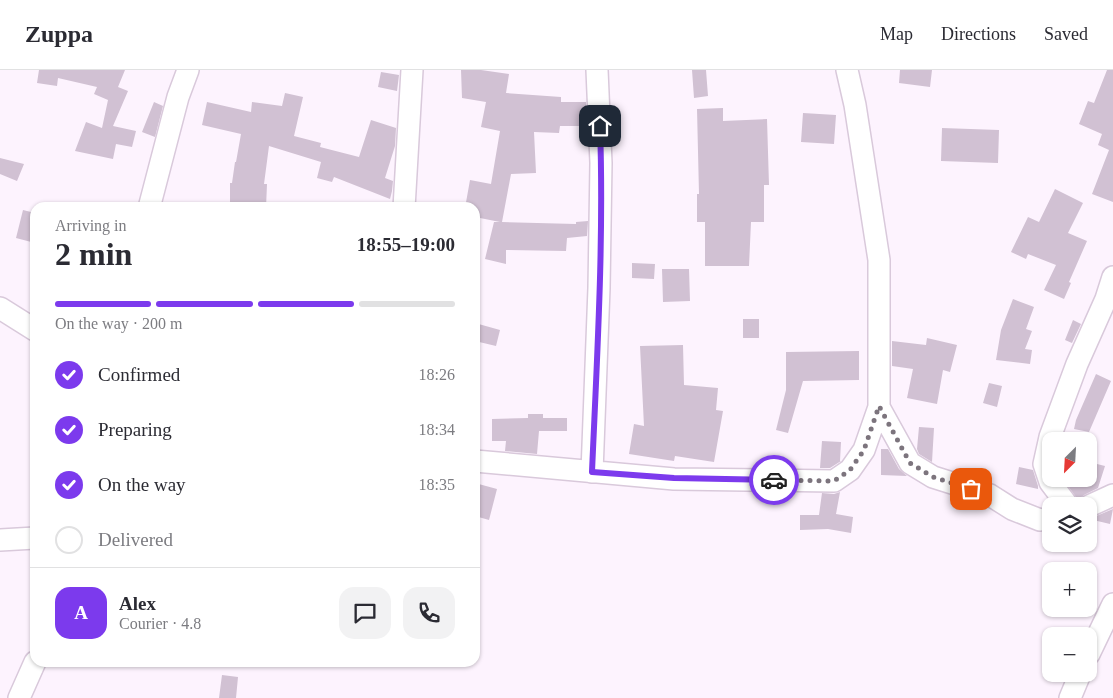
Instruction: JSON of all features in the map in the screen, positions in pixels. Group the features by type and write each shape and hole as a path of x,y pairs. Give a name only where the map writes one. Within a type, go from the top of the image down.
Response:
{"street":[{"path":"151,202 178,97 188,70"},
{"path":"404,202 412,70"},
{"path":"592,472 601,172 598,70"},
{"path":"480,461 674,478 834,481 850,470 864,450 879,406 879,260 855,105 847,70"},
{"path":"1061,497 1050,482 1044,464 1050,437 1077,364 1106,299 1113,278"},
{"path":"0,308 30,327"},
{"path":"879,406 910,463 933,477 990,495 1012,509 1042,520"},
{"path":"1097,502 1113,495"},
{"path":"0,540 30,538"},
{"path":"1097,637 1113,604"},
{"path":"19,698 33,667"},
{"path":"1070,698 1077,682"}],"building":[{"path":"39,70 125,70 118,87 128,91 113,126 136,131 132,147 116,144 113,159 75,151 86,122 102,128 108,100 94,94 97,87 58,78 57,86 37,83"},
{"path":"461,70 481,70 509,74 506,93 561,97 561,102 586,102 587,126 560,126 559,133 534,132 536,173 511,174 502,222 576,224 576,222 588,221 587,236 567,238 566,251 506,250 506,264 485,259 494,222 500,222 480,218 480,202 466,202 470,180 491,184 500,131 481,127 486,102 462,98"},
{"path":"692,70 706,70 708,96 694,98"},
{"path":"900,70 932,70 930,87 899,83"},
{"path":"1107,70 1113,70 1113,202 1092,194 1109,150 1098,145 1102,134 1079,124 1088,101 1094,103"},
{"path":"381,72 399,75 397,91 378,87"},
{"path":"285,93 303,97 294,136 321,143 320,147 359,157 371,120 396,128 395,146 385,178 393,181 390,199 334,177 332,182 317,178 321,162 269,146 264,184 267,184 266,202 230,202 230,183 232,183 241,134 202,125 207,102 251,112 252,102 282,106"},
{"path":"154,102 163,106 155,137 142,132"},
{"path":"723,108 723,121 767,119 769,185 764,185 764,222 751,222 749,266 705,266 705,222 697,222 697,194 699,194 697,109"},
{"path":"803,113 836,115 834,144 801,142"},
{"path":"942,128 999,130 998,163 941,161"},
{"path":"0,158 24,164 17,181 0,174"},
{"path":"1055,189 1083,203 1068,233 1087,241 1069,282 1071,283 1064,299 1044,290 1056,265 1028,254 1026,259 1011,252 1028,217 1039,222"},
{"path":"23,210 30,212 30,242 16,238"},
{"path":"632,263 655,264 654,279 632,278"},
{"path":"662,269 689,269 690,301 663,302"},
{"path":"1013,299 1034,307 1026,329 1032,331 1025,349 1032,350 1030,364 996,360 1001,330"},
{"path":"743,319 759,319 759,338 743,338"},
{"path":"1073,320 1081,324 1072,343 1065,340"},
{"path":"480,324 500,330 496,346 480,342"},
{"path":"927,338 957,345 950,372 943,370 937,404 907,398 913,369 892,366 892,341 926,345"},
{"path":"683,345 684,385 718,388 716,410 723,411 714,462 675,456 674,461 629,454 634,424 644,426 640,346"},
{"path":"859,351 859,380 803,381 788,433 776,430 786,390 786,352"},
{"path":"1096,374 1111,381 1089,432 1074,429"},
{"path":"989,383 1002,386 997,407 983,403"},
{"path":"528,414 543,414 543,418 567,418 567,431 539,431 537,454 505,451 506,441 492,441 492,419 528,418"},
{"path":"919,427 934,428 932,462 919,454 917,449"},
{"path":"822,441 841,442 841,461 830,468 820,468"},
{"path":"881,449 888,449 899,469 907,476 881,475"},
{"path":"1098,464 1105,466 1098,488"},
{"path":"1019,467 1033,470 1038,489 1016,484"},
{"path":"480,484 497,489 489,520 480,517"},
{"path":"1069,488 1098,488 1082,497 1076,497"},
{"path":"840,492 836,514 853,517 851,533 828,529 800,530 800,515 819,515 822,493 834,494"},
{"path":"1113,509 1110,524 1097,521 1097,516"},
{"path":"222,675 238,677 236,698 219,698"}],"way so far":[{"path":"774,480 834,481 850,470 864,450 879,406 910,463 933,477 971,489"}],"route":[{"path":"600,126 599,288 592,472 674,478 774,480"}]}
